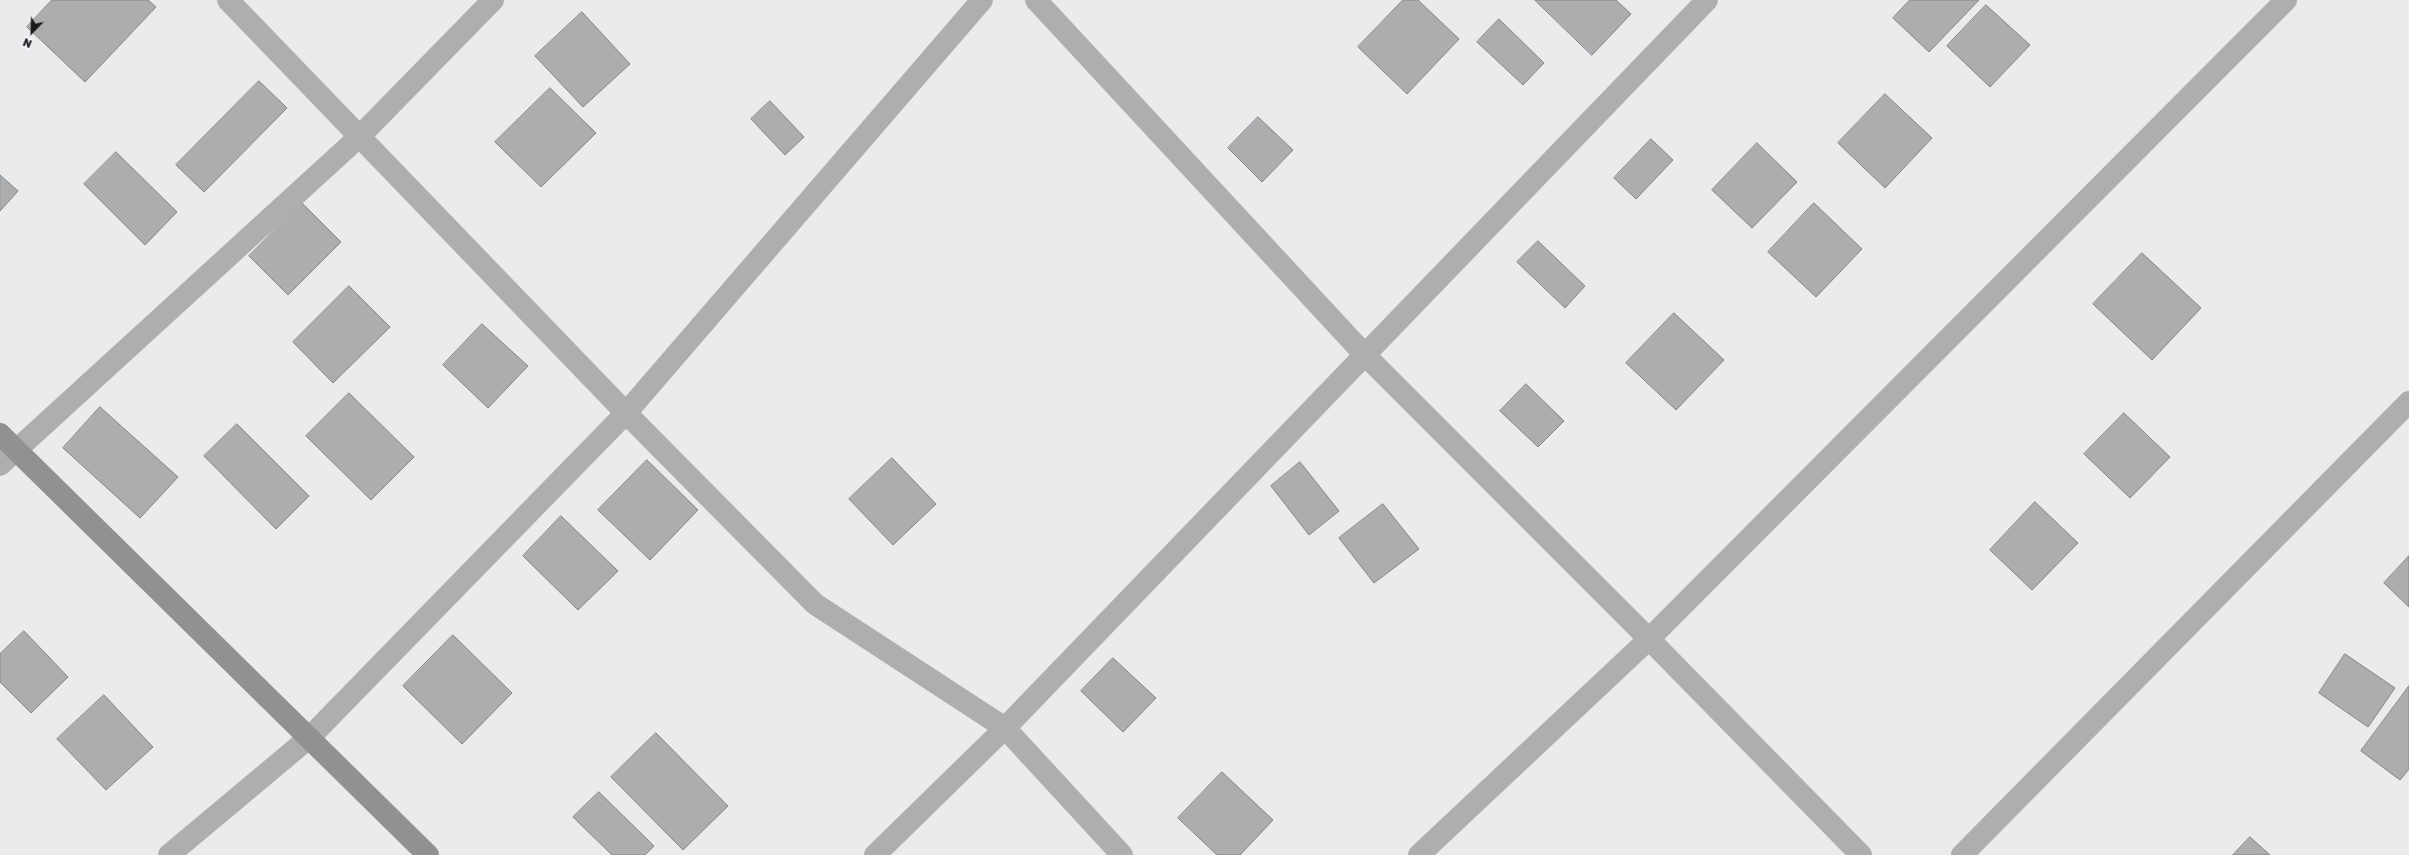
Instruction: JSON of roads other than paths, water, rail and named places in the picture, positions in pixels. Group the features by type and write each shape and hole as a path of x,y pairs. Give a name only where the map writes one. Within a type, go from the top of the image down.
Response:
{"street":[{"path":"228,0 626,413 815,604 1005,728 1122,855"},
{"path":"0,465 360,136 493,0"},
{"path":"169,855 310,737 626,413 982,0"},
{"path":"1036,0 1364,355 1649,639 1862,855"},
{"path":"875,855 1005,728 1707,0"},
{"path":"1419,855 1649,639 2286,0"},
{"path":"1962,855 2409,402"},
{"path":"0,434 310,737 428,855"}]}
